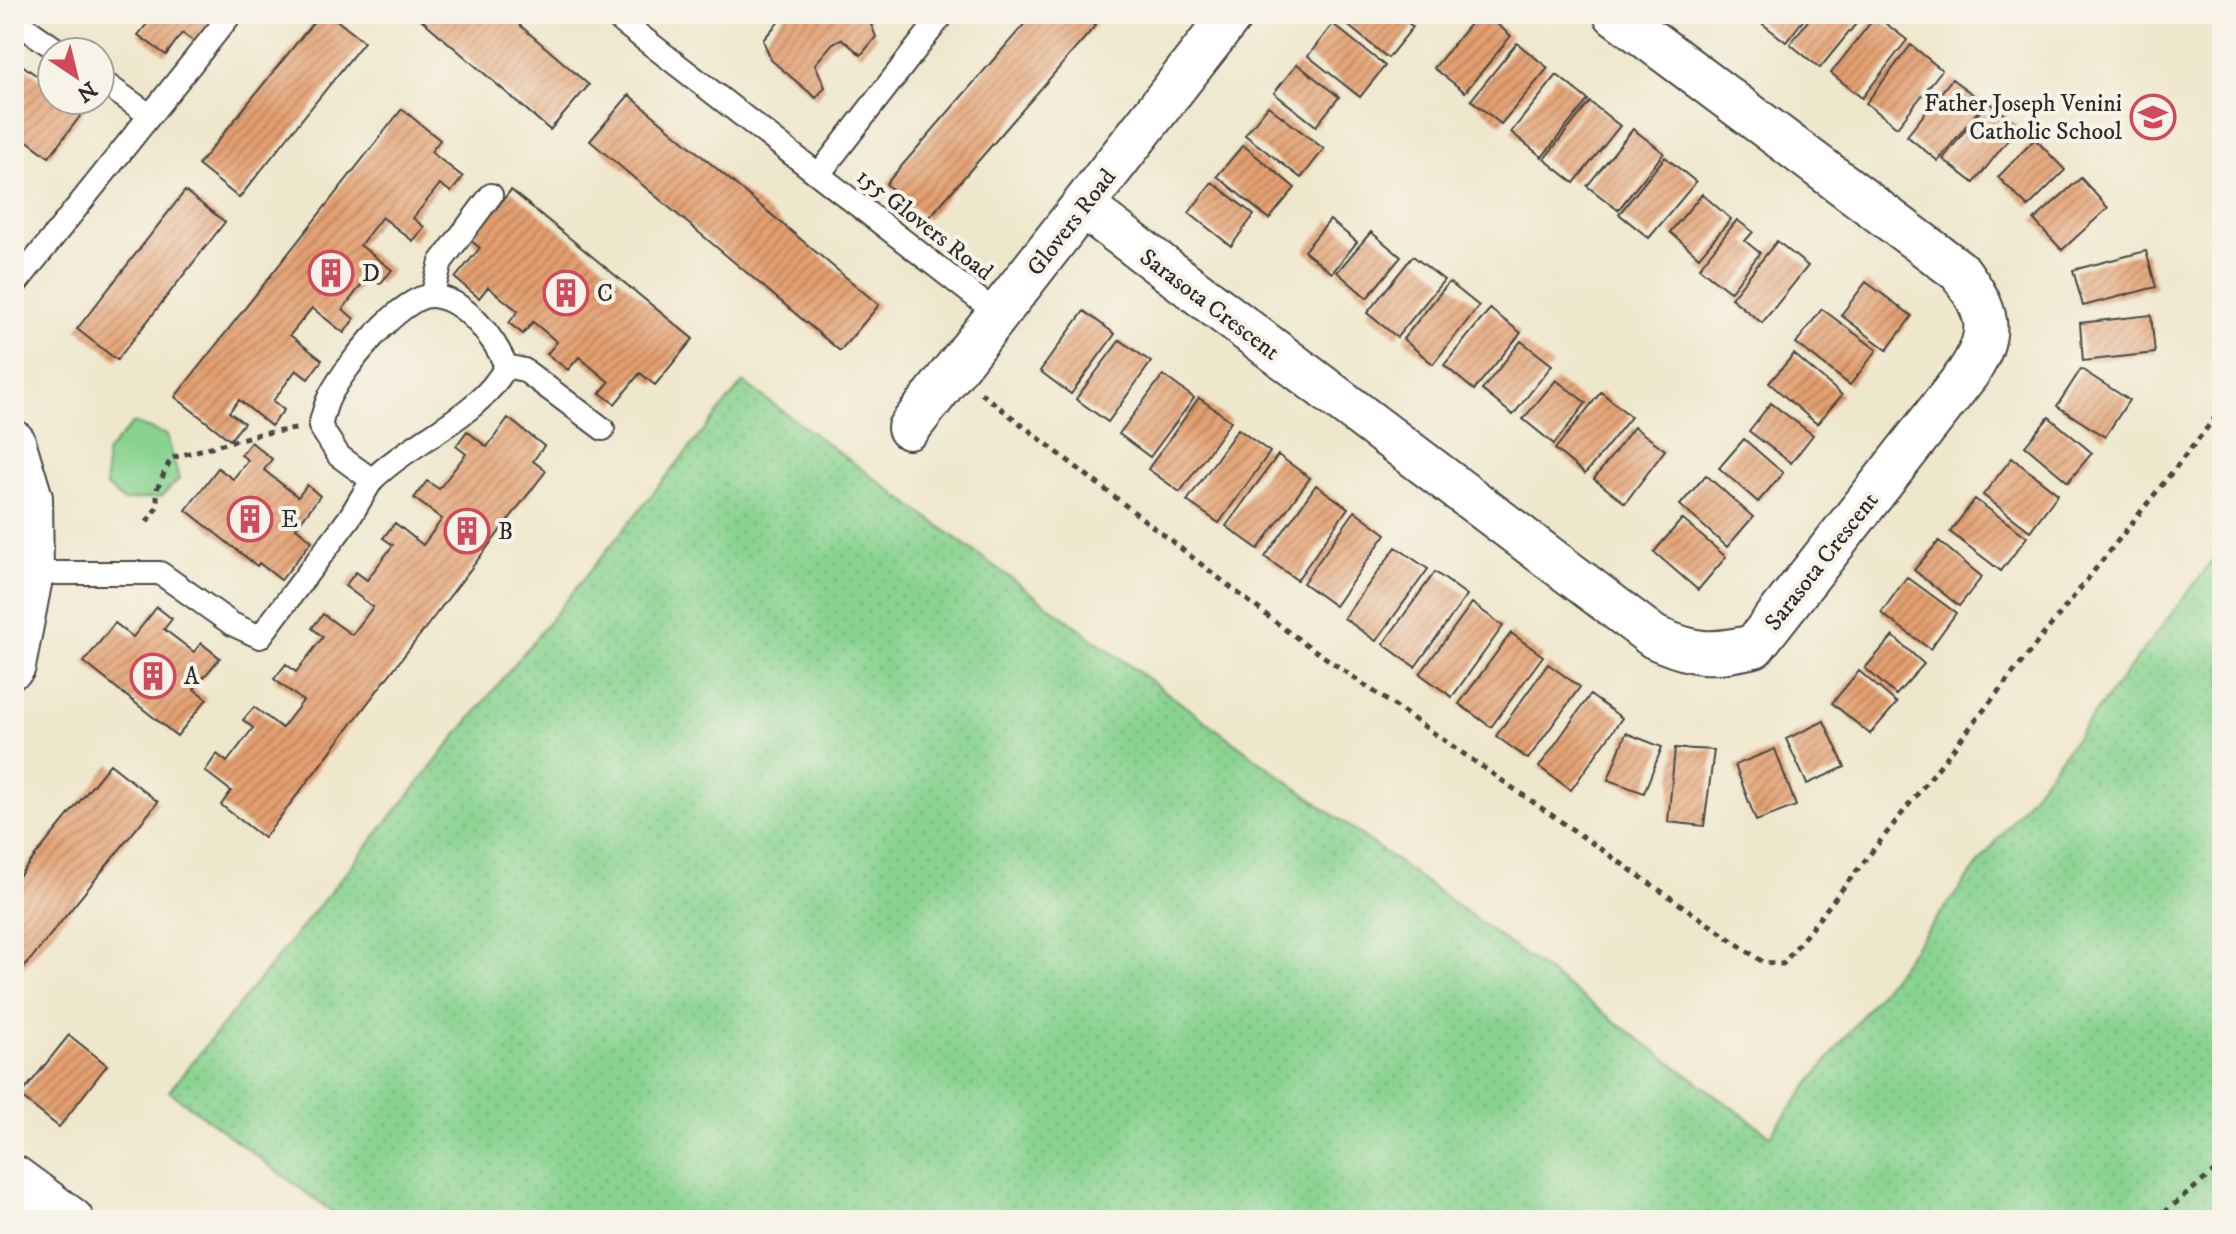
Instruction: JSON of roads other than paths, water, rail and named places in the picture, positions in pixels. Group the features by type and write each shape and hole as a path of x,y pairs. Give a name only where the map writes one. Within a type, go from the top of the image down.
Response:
{"main road":[{"path":"14,1178 71,1220"}],"street":[{"name":"Glovers Road","path":"909,428 1232,14"},
{"name":"Sarasota Crescent","path":"1084,207 1654,637 1687,652 1718,654 1754,646 1986,347 1982,311 1979,299 1960,272 1615,14"},
{"path":"14,442 31,498 32,573 14,666"}],"lane":[{"path":"14,286 148,114 231,14"},
{"name":"155 Glovers Road","path":"612,14 999,315"},
{"name":"155 Glovers Road","path":"819,174 943,14"},
{"path":"14,20 37,36"},
{"path":"116,91 148,114"},
{"path":"432,296 441,262 491,195"},
{"path":"32,573 160,573 232,624 260,637 350,517 372,480 395,457 496,386 506,366 497,345 455,304 432,296 408,303 386,322 327,402 320,426 339,456 372,480"},
{"path":"506,366 524,370 603,429"}],"place":[{"name":"Father Joseph Venini Catholic School","path":"2153,117"},
{"name":"D","path":"331,273"},
{"name":"C","path":"566,293"},
{"name":"E","path":"250,519"},
{"name":"B","path":"467,531"},
{"name":"A","path":"153,676"}]}
